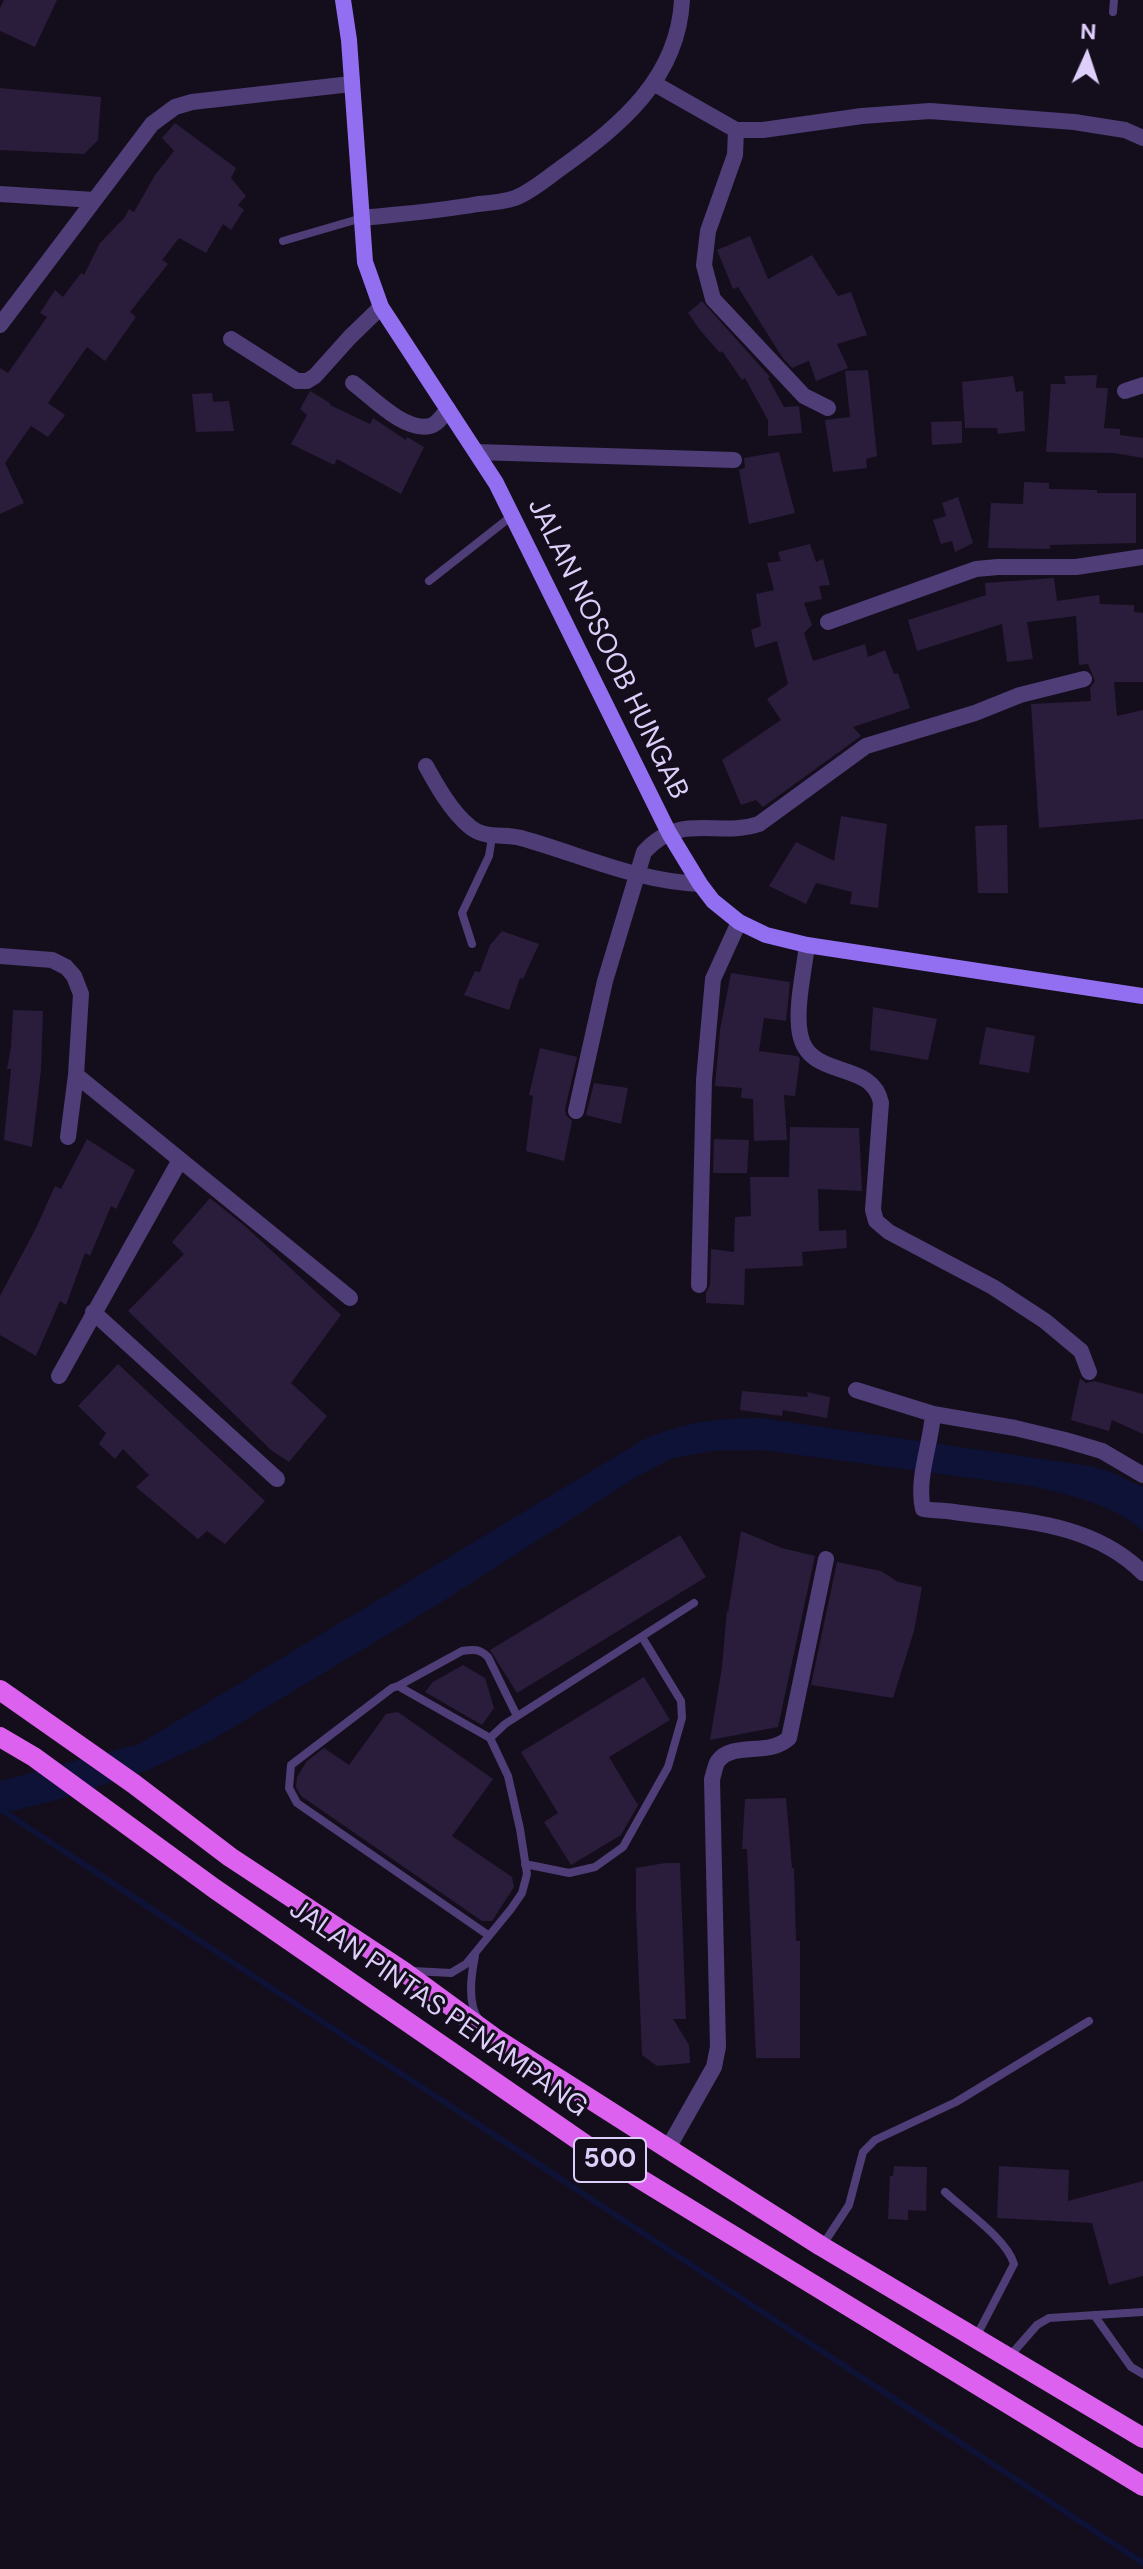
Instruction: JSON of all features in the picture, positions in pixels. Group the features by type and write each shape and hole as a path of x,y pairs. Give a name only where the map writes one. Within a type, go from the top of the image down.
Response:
{"main road":[{"name":"JALAN NOSOOB HUNGAB","path":"343,0 349,40 365,262 381,307 496,483 669,833 713,901 739,922 766,935 807,945 1143,996"},
{"name":"JALAN PINTAS PENAMPANG","path":"0,1690 134,1784 230,1857 403,1971 496,2039 821,2246 1140,2435"},
{"name":"JALAN PINTAS PENAMPANG","path":"0,1737 34,1757 388,2010 596,2152 1143,2486"}],"street":[{"path":"362,218 463,207 515,197 582,153 625,116 655,84 672,52 681,22 682,0"},
{"path":"0,325 152,124 175,107 202,100 351,84"},
{"path":"655,84 736,130 763,130 862,116 930,111 1074,122 1125,130 1143,138"},
{"path":"736,130 735,155 708,231 704,265 713,299 804,396 828,408"},
{"path":"0,194 94,200"},
{"path":"231,339 297,381 307,381 381,307"},
{"path":"353,383 393,416 414,425 430,426 440,420 448,409"},
{"path":"1125,391 1143,385"},
{"path":"476,452 734,460"},
{"path":"828,622 976,569 1076,567 1143,557"},
{"path":"576,1111 605,981 644,852 661,836 705,826 747,828 759,824 866,746 975,713 1020,695 1084,679"},
{"path":"426,766 468,825 492,837 518,837 637,875 700,884"},
{"path":"699,1285 703,1093 713,979 739,922"},
{"path":"807,945 799,1021 807,1052 814,1060 869,1081 878,1091 881,1103 873,1210 876,1221 889,1232 993,1287 1045,1321 1081,1351 1089,1372"},
{"path":"0,956 52,960 66,967 74,976 81,994 68,1137"},
{"path":"76,1075 350,1298"},
{"path":"59,1376 180,1160"},
{"path":"93,1312 277,1479"},
{"path":"856,1390 933,1414 1065,1440 1102,1451 1143,1475"},
{"path":"933,1414 922,1482 923,1509 1065,1528 1108,1544 1143,1573"},
{"path":"667,2150 714,2067 718,2047 712,1779 719,1760 732,1751 767,1749 789,1738 826,1559"}],"lane":[{"path":"1113,12 1114,0"},
{"path":"283,241 362,218"},
{"path":"429,581 513,515"},
{"path":"472,944 462,913 489,856 492,837"},
{"path":"490,1738 517,1716 694,1603"},
{"path":"525,1864 569,1873 595,1867 623,1847 668,1767 682,1718 681,1701 642,1637"},
{"path":"488,1935 297,1803 289,1788 291,1765 392,1688 462,1651 482,1651 488,1657 517,1716"},
{"path":"398,1686 490,1738 508,1776 527,1874 522,1893 466,1964 451,1973 403,1971"},
{"path":"476,1951 471,1975 476,2017 496,2039"},
{"path":"821,2246 849,2205 863,2152 875,2140 956,2102 1089,2021"},
{"path":"945,2192 1000,2242 1011,2254 1014,2264 975,2338"},
{"path":"1008,2358 1037,2325 1049,2318 1143,2312"},
{"path":"1094,2315 1131,2367 1143,2374"}],"shaded area":[{"path":"761,1418 1090,1466 1111,1472 1143,1487 1143,1531 1105,1507 1031,1486 762,1450 712,1451 673,1458 638,1476 440,1603 212,1740 148,1770 60,1799 0,1814 0,1781 139,1744 643,1440 701,1422"}],"building":[{"path":"4,0 57,0 35,47 0,31 0,8"},
{"path":"0,88 101,97 98,140 84,154 0,150"},
{"path":"175,123 236,168 231,178 246,196 238,205 244,210 231,230 223,224 206,253 179,238 162,260 168,264 130,312 136,317 105,361 87,347 48,403 65,415 48,437 31,426 5,463 24,503 0,514 0,368 8,373 47,317 40,313 55,290 63,297 81,273 84,275 100,243 129,209 134,212 155,175 174,151 162,138"},
{"path":"750,236 768,279 812,255 838,296 851,292 867,335 837,344 848,368 816,381 809,361 792,368 782,357 738,287 733,289 717,250"},
{"path":"702,301 770,377 784,407 799,406 802,433 768,436 768,420 745,378 742,380 722,351 720,353 688,313"},
{"path":"868,370 877,456 866,459 867,468 833,472 825,420 850,417 845,371"},
{"path":"1097,375 1096,388 1108,388 1104,428 1120,429 1120,435 1143,438 1143,458 1114,453 1046,452 1051,384 1066,384 1064,376"},
{"path":"1013,376 1016,392 1023,391 1025,431 998,434 997,428 965,428 962,382"},
{"path":"310,391 330,405 370,424 373,418 406,440 407,437 424,447 401,494 337,459 334,465 291,444 307,415 300,409"},
{"path":"212,393 213,402 229,401 234,431 196,432 192,394"},
{"path":"962,421 962,443 932,445 931,422"},
{"path":"779,452 795,513 749,524 739,470 745,468 744,458"},
{"path":"1024,482 1049,483 1049,489 1136,493 1136,543 1050,545 1050,549 988,548 991,503 1023,504"},
{"path":"958,497 973,543 955,552 952,541 941,544 933,520 946,516 942,503"},
{"path":"810,544 816,562 823,559 830,585 819,586 822,599 804,603 812,625 804,633 813,661 865,644 868,657 885,650 894,674 898,673 910,708 853,727 861,736 763,807 756,800 741,805 722,760 781,720 767,699 788,684 777,641 755,648 751,630 761,626 756,594 774,590 767,563 781,561 778,552"},
{"path":"1054,578 1057,601 1099,595 1100,604 1134,605 1134,612 1143,613 1143,682 1114,682 1117,716 1143,710 1143,819 1039,828 1031,704 1091,701 1090,688 1095,681 1088,664 1079,665 1076,616 1027,622 1033,659 1007,662 1002,624 917,651 908,620 986,595 985,583"},
{"path":"841,816 887,824 878,908 850,904 852,892 816,883 806,904 769,886 796,842 834,861"},
{"path":"1007,825 1008,893 978,893 975,826"},
{"path":"502,931 539,944 523,979 520,978 509,1010 464,995 475,971 480,972 490,945"},
{"path":"731,973 790,982 786,1021 764,1018 759,1051 800,1058 795,1096 784,1095 787,1140 754,1141 753,1099 741,1098 742,1088 715,1086 720,1030"},
{"path":"873,1007 937,1019 928,1060 870,1050"},
{"path":"13,1010 43,1011 41,1070 32,1147 4,1140"},
{"path":"986,1027 1035,1036 1029,1073 979,1064"},
{"path":"540,1048 577,1057 565,1109 572,1121 564,1161 526,1151 533,1096 529,1095"},
{"path":"594,1083 628,1088 621,1124 586,1115"},
{"path":"790,1127 859,1128 862,1191 818,1189 819,1231 846,1230 847,1248 802,1252 803,1266 745,1269 744,1305 706,1303 711,1249 734,1252 735,1217 751,1216 750,1177 789,1177"},
{"path":"87,1139 135,1170 116,1209 111,1206 90,1256 85,1253 66,1305 60,1301 36,1356 0,1335 0,1296 55,1186 61,1189"},
{"path":"714,1139 749,1140 747,1173 713,1173"},
{"path":"210,1198 245,1226 341,1315 291,1383 327,1416 289,1462 271,1450 128,1311 184,1254 172,1242"},
{"path":"118,1364 265,1501 225,1544 207,1531 198,1539 136,1487 149,1475 123,1449 115,1459 99,1444 106,1433 78,1406"},
{"path":"1080,1378 1086,1383 1094,1381 1143,1394 1143,1434 1112,1420 1109,1431 1071,1420"},
{"path":"742,1391 808,1397 807,1392 830,1397 827,1418 783,1410 782,1416 740,1410"},
{"path":"741,1531 782,1548 815,1556 778,1727 710,1740 722,1667 727,1610 728,1613"},
{"path":"680,1535 706,1577 517,1693 490,1650"},
{"path":"837,1562 881,1571 898,1582 922,1587 914,1631 893,1698 811,1685"},
{"path":"463,1665 485,1678 494,1708 482,1725 425,1692 433,1682"},
{"path":"644,1677 670,1720 609,1757 638,1805 621,1835 571,1865 544,1822 558,1813 521,1752"},
{"path":"398,1712 493,1779 452,1836 512,1877 514,1887 492,1921 482,1921 301,1796 296,1787 297,1777 307,1761 324,1748 349,1765 386,1714"},
{"path":"786,1798 794,1868 796,1941 800,1941 800,2058 756,2058 747,1849 742,1849 745,1799"},
{"path":"680,1863 686,2019 673,2019 689,2045 690,2063 657,2066 642,2055 636,1868"},
{"path":"894,2166 927,2167 926,2211 908,2210 908,2220 888,2219 890,2176 893,2176"},
{"path":"999,2166 1069,2170 1068,2201 1143,2181 1143,2276 1109,2285 1092,2223 997,2218"}],"waterway":[{"path":"0,1809 1143,2563"}]}
